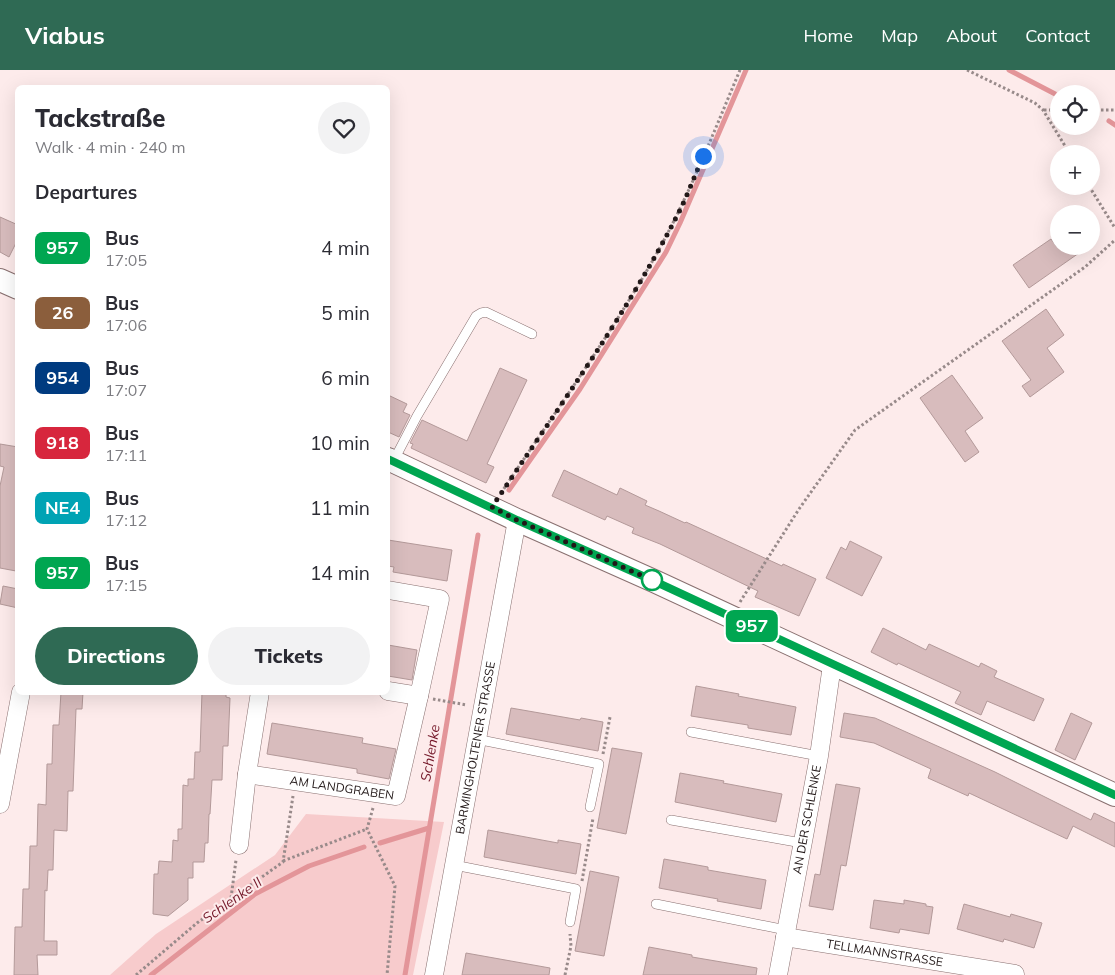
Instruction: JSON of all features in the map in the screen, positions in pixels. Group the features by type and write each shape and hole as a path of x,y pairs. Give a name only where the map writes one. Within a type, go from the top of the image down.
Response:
{"street":[{"path":"0,280 15,287"},
{"path":"390,460 1115,795"},
{"name":"BARMINGHOLTENER STRASSE","path":"434,975 517,520"},
{"name":"AM LANDGRABEN","path":"247,774 396,796 426,697 440,599 390,590"},
{"name":"AN DER SCHLENKE","path":"778,975 819,756 832,665"},
{"path":"390,691 426,697"},
{"path":"0,804 20,695"},
{"path":"239,845 247,774 260,695"},
{"name":"TELLMANNSTRASSE","path":"786,933 1015,974"}],"lane":[{"path":"390,460 476,316 481,312 486,312 532,334"},
{"path":"691,732 819,756"},
{"path":"476,739 599,764 590,807"},
{"path":"671,820 802,843"},
{"path":"454,865 576,889 570,922"},
{"path":"656,904 786,933"}],"path":[{"path":"492,507 607,334 649,266 681,207 740,70"},
{"path":"967,70 1035,102 1043,110 1064,145"},
{"path":"1043,110 1050,110"},
{"path":"1100,110 1115,110"},
{"path":"1095,195 1115,228"},
{"path":"731,617 799,508 855,430 1085,267 1115,240"},
{"path":"426,697 458,703"},
{"path":"599,764 605,751 610,717"},
{"path":"283,862 295,782"},
{"path":"377,793 367,829 395,886 387,975"},
{"path":"576,889 583,879 594,819 590,807"},
{"path":"136,975 197,923 283,862 367,829"},
{"path":"231,899 239,845"},
{"path":"565,975 570,946 570,922"}],"shaded area":[{"path":"306,814 444,822 413,975 110,975 156,934 275,855"}],"building":[{"path":"0,217 15,224 15,245 9,257 0,252"},
{"path":"1050,240 1050,255 1076,255 1029,288 1013,265"},
{"path":"1046,309 1064,335 1047,348 1064,372 1030,397 1022,386 1031,380 1002,341"},
{"path":"500,368 527,380 487,464 494,467 486,483 411,448 413,444 410,443 422,420 467,441"},
{"path":"952,375 983,418 965,431 979,452 965,462 920,398"},
{"path":"390,396 407,404 403,412 410,415 399,437 390,433"},
{"path":"0,444 15,446 15,571 0,568 0,486 4,467 0,466"},
{"path":"564,470 617,495 620,488 647,501 645,505 782,566 783,564 816,579 799,616 755,597 758,591 660,544 632,533 634,528 607,516 605,520 552,496"},
{"path":"390,540 452,550 447,581 393,572 394,567 390,566"},
{"path":"850,541 882,557 862,596 826,578 841,547 846,550"},
{"path":"3,586 15,588 15,607 0,604"},
{"path":"883,628 926,650 929,644 979,667 981,663 997,671 994,677 1044,699 1034,721 987,701 981,715 955,703 961,692 871,652"},
{"path":"390,645 417,650 412,680 390,676"},
{"path":"696,686 796,707 791,735 748,728 748,725 691,716"},
{"path":"61,695 83,695 82,709 76,709 73,791 68,791 67,831 54,830 53,870 48,870 47,891 45,890 44,941 57,941 57,955 37,955 38,975 14,975 15,927 22,927 23,889 29,889 30,846 37,846 38,804 46,805 47,764 52,764 53,725 59,725"},
{"path":"202,695 226,695 226,697 230,698 228,746 223,746 222,780 212,780 208,843 205,843 204,862 193,862 193,878 188,878 188,900 168,916 153,914 154,874 158,874 159,861 172,862 173,840 178,841 178,829 182,829 183,785 188,786 188,779 194,779 195,752 200,752"},
{"path":"511,708 603,722 598,751 506,734"},
{"path":"844,713 875,718 995,772 1091,820 1094,813 1115,823 1115,847 1073,826 1067,839 969,793 968,796 928,778 931,769 874,743 840,737"},
{"path":"1071,713 1092,723 1075,760 1055,750"},
{"path":"272,723 363,738 362,743 396,749 389,779 357,773 357,769 267,754"},
{"path":"612,748 642,753 626,834 597,828"},
{"path":"680,773 782,794 776,822 675,802"},
{"path":"836,784 860,788 846,866 841,865 833,910 809,906 815,874 820,875"},
{"path":"488,830 558,843 558,840 581,844 576,874 484,857"},
{"path":"664,859 708,867 708,870 766,880 761,909 659,888"},
{"path":"590,871 619,877 604,956 575,951"},
{"path":"874,900 904,904 904,900 933,907 929,934 900,929 899,933 870,928"},
{"path":"964,904 1010,917 1011,914 1042,923 1034,948 1004,939 1003,942 957,929"},
{"path":"649,947 692,955 692,957 757,968 756,975 643,975"},
{"path":"466,953 550,968 549,975 462,975"}],"waterway":[{"name":"Schlenke","path":"509,490 580,389 666,252 746,70"},
{"path":"1009,70 1050,91"},
{"path":"1109,121 1115,125"},
{"name":"Schlenke","path":"405,975 478,535"},
{"name":"Schlenke II","path":"380,843 429,828"},
{"name":"Schlenke II","path":"151,975 255,894 309,866 364,847"}],"bus line":[{"name":"957","path":"390,460 1115,795"}],"route":[{"path":"652,580 654,581 492,507 607,334 649,266 681,207 703,156"}]}
